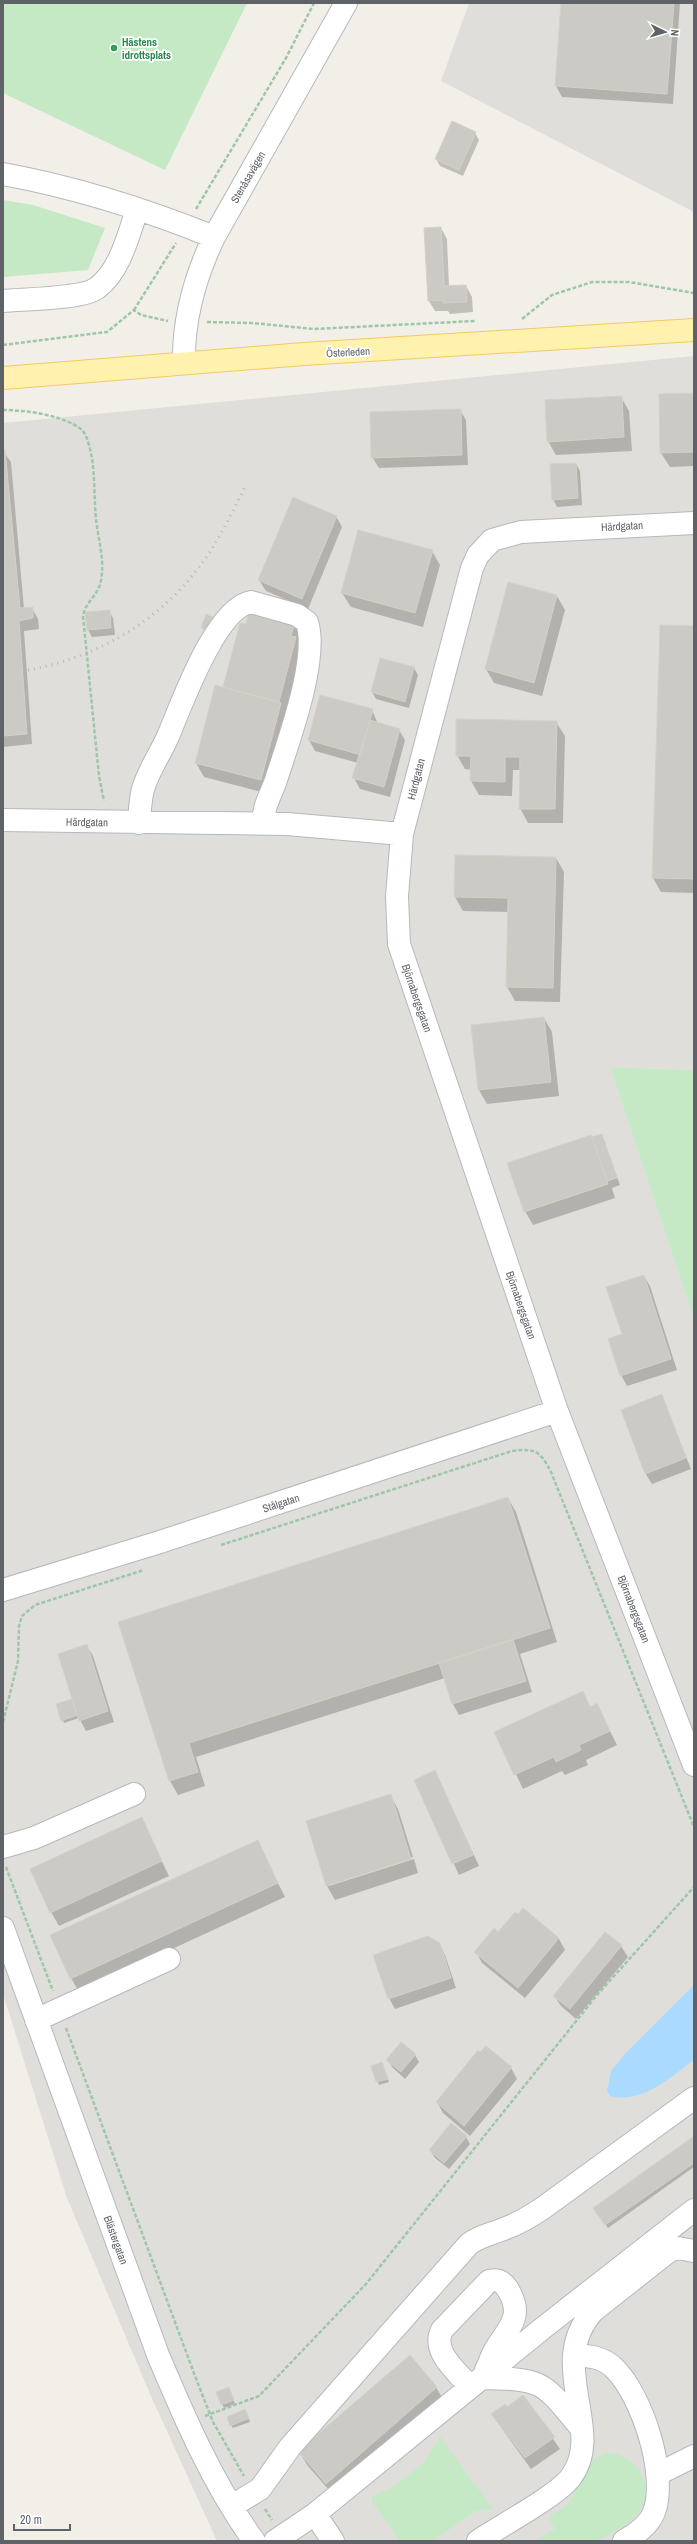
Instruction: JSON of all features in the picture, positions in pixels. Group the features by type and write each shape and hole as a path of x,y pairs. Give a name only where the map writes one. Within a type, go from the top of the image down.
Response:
{"main road":[{"name":"Österleden","path":"3,378 184,363 694,330"}],"street":[{"name":"Stenåsavägen","path":"184,363 186,321 202,261 214,237 346,3"},
{"path":"3,174 55,184 187,226 214,237"},
{"path":"3,301 73,295 96,289 113,270 137,210"},
{"name":"Härdgatan","path":"3,820 264,823 402,834 472,568 483,548 492,540 521,532 694,523"},
{"path":"139,822 143,790 149,772 168,736 203,654 228,617 243,604 251,602 297,615 307,622 310,644 305,678 291,731 262,814 264,823"},
{"name":"Björnabergsgatan","path":"402,834 397,896 399,944 557,1411 694,1765"},
{"name":"Stålgatan","path":"3,1590 167,1540 557,1411"},
{"path":"4,1854 34,1838 134,1794"},
{"name":"Blästergatan","path":"3,1928 156,2348 187,2423 206,2462 254,2541"},
{"path":"36,2020 169,1959"},
{"path":"232,2506 260,2489 290,2447 469,2244 480,2236 524,2220 543,2208 694,2098"},
{"path":"279,2538 315,2514 476,2382 694,2210"},
{"path":"478,2541 562,2486 570,2478 578,2466 582,2443 582,2429 574,2382 574,2355 579,2334 585,2320 593,2311 669,2251 678,2248 694,2251"},
{"path":"574,2355 602,2359 618,2373 643,2416 655,2455 658,2474 654,2513 644,2526 624,2541"},
{"path":"476,2382 523,2379 543,2386 561,2402 582,2429"},
{"path":"658,2474 694,2456"},
{"path":"315,2514 333,2541"}],"path":[{"path":"3,345 107,332 134,310 187,226 286,58 314,3"},
{"path":"515,320 523,319 552,295 592,282 629,282 694,293"},
{"path":"134,310 141,315 160,320 252,323 314,329 483,321"},
{"path":"3,410 25,410 41,414 82,430 86,436 92,458 98,537 103,563 101,581 96,595 84,607 83,616 99,776 105,804"},
{"path":"217,1547 512,1451 528,1449 542,1454 551,1472 694,1827"},
{"path":"3,1722 18,1661 19,1626 26,1610 35,1605 148,1569"},
{"path":"4,1854 210,2414 230,2454 254,2492 279,2538"},
{"path":"187,2423 260,2396 366,2284 597,1995 694,1887"}],"shaded area":[{"path":"469,3 694,3 694,212 441,81"},
{"path":"694,356 694,1070 610,1067 694,1319 694,2541 217,2541 150,2394 67,2198 3,1994 3,423"}],"green space":[{"name":"Hästens idrottsplats","path":"3,3 247,3 165,170 3,93"},
{"path":"3,200 33,205 105,228 88,270 3,277"},
{"path":"610,1067 694,1070 694,1319"},
{"path":"440,2437 493,2509 475,2511 433,2541 400,2541 372,2502 372,2496 392,2488 424,2462"},
{"path":"607,2453 617,2454 626,2458 634,2464 640,2472 644,2481 645,2490 644,2500 637,2515 606,2536 594,2541 535,2541 555,2529 548,2517 567,2505 590,2463 595,2458"}],"water":[{"path":"694,1985 694,2060 655,2088 644,2093 634,2096 610,2096 607,2091 611,2071 623,2056"}],"building":[{"path":"561,3 674,3 667,94 555,86"},
{"path":"452,121 476,132 459,170 435,159"},
{"path":"441,227 444,286 466,285 467,302 443,303 443,300 428,301 424,228"},
{"path":"694,393 694,452 660,453 659,394"},
{"path":"622,396 624,437 547,442 545,400"},
{"path":"461,409 462,455 371,458 370,412"},
{"path":"3,450 5,450 20,608 33,607 33,618 19,621 27,734 3,736"},
{"path":"576,463 578,498 552,500 550,464"},
{"path":"293,497 337,516 302,599 258,580"},
{"path":"358,530 433,550 415,613 341,593"},
{"path":"508,582 557,595 534,683 485,669"},
{"path":"250,606 296,618 291,636 296,637 279,702 223,687 240,623 246,624"},
{"path":"110,610 111,628 87,630 85,612"},
{"path":"206,614 218,619 212,633 201,628"},
{"path":"660,625 694,626 694,879 652,878"},
{"path":"380,658 414,667 405,702 371,692"},
{"path":"215,685 281,703 261,780 195,763"},
{"path":"320,695 373,709 361,755 308,740"},
{"path":"456,719 557,721 555,809 519,809 520,757 505,757 505,782 470,781 471,756 456,756"},
{"path":"370,720 400,729 384,787 352,778"},
{"path":"455,855 556,857 553,988 506,987 508,898 454,897"},
{"path":"544,1017 551,1082 478,1090 471,1025"},
{"path":"602,1134 617,1178 607,1181 592,1137"},
{"path":"591,1135 608,1184 524,1212 507,1163"},
{"path":"644,1275 671,1359 620,1376 608,1339 622,1334 606,1287"},
{"path":"662,1394 686,1458 645,1474 621,1410"},
{"path":"508,1497 550,1628 189,1743 198,1772 169,1781 118,1622"},
{"path":"513,1639 526,1681 452,1704 439,1663"},
{"path":"87,1644 108,1711 79,1721 58,1654"},
{"path":"583,1691 590,1707 597,1703 610,1731 579,1745 581,1750 556,1762 554,1757 514,1775 494,1732"},
{"path":"72,1699 77,1715 61,1721 56,1704"},
{"path":"435,1770 473,1855 452,1864 414,1780"},
{"path":"391,1794 411,1859 326,1886 306,1821"},
{"path":"142,1817 162,1861 50,1913 30,1869"},
{"path":"258,1840 278,1883 70,1979 50,1935"},
{"path":"523,1908 559,1938 518,1988 474,1952 494,1928 498,1932 515,1912 518,1914"},
{"path":"605,1932 622,1945 570,2009 553,1996"},
{"path":"428,1936 440,1943 451,1978 388,1999 373,1955"},
{"path":"401,2042 416,2054 401,2072 386,2060"},
{"path":"486,2046 512,2067 464,2126 436,2102 478,2050 480,2052"},
{"path":"382,2062 388,2079 376,2082 371,2066"},
{"path":"451,2123 467,2136 444,2163 429,2150"},
{"path":"694,2136 694,2163 605,2225 593,2208"},
{"path":"410,2355 437,2387 326,2484 298,2451"},
{"path":"229,2387 234,2400 221,2405 216,2392"},
{"path":"523,2395 555,2437 525,2458 491,2414 505,2404 507,2407"},
{"path":"245,2409 249,2418 230,2426 227,2417"}],"railway":[{"path":"28,670 52,665 99,648 142,623 161,608 196,571 211,551 246,485"}],"place":[{"name":"Hästens idrottsplats","path":"114,48"}]}
